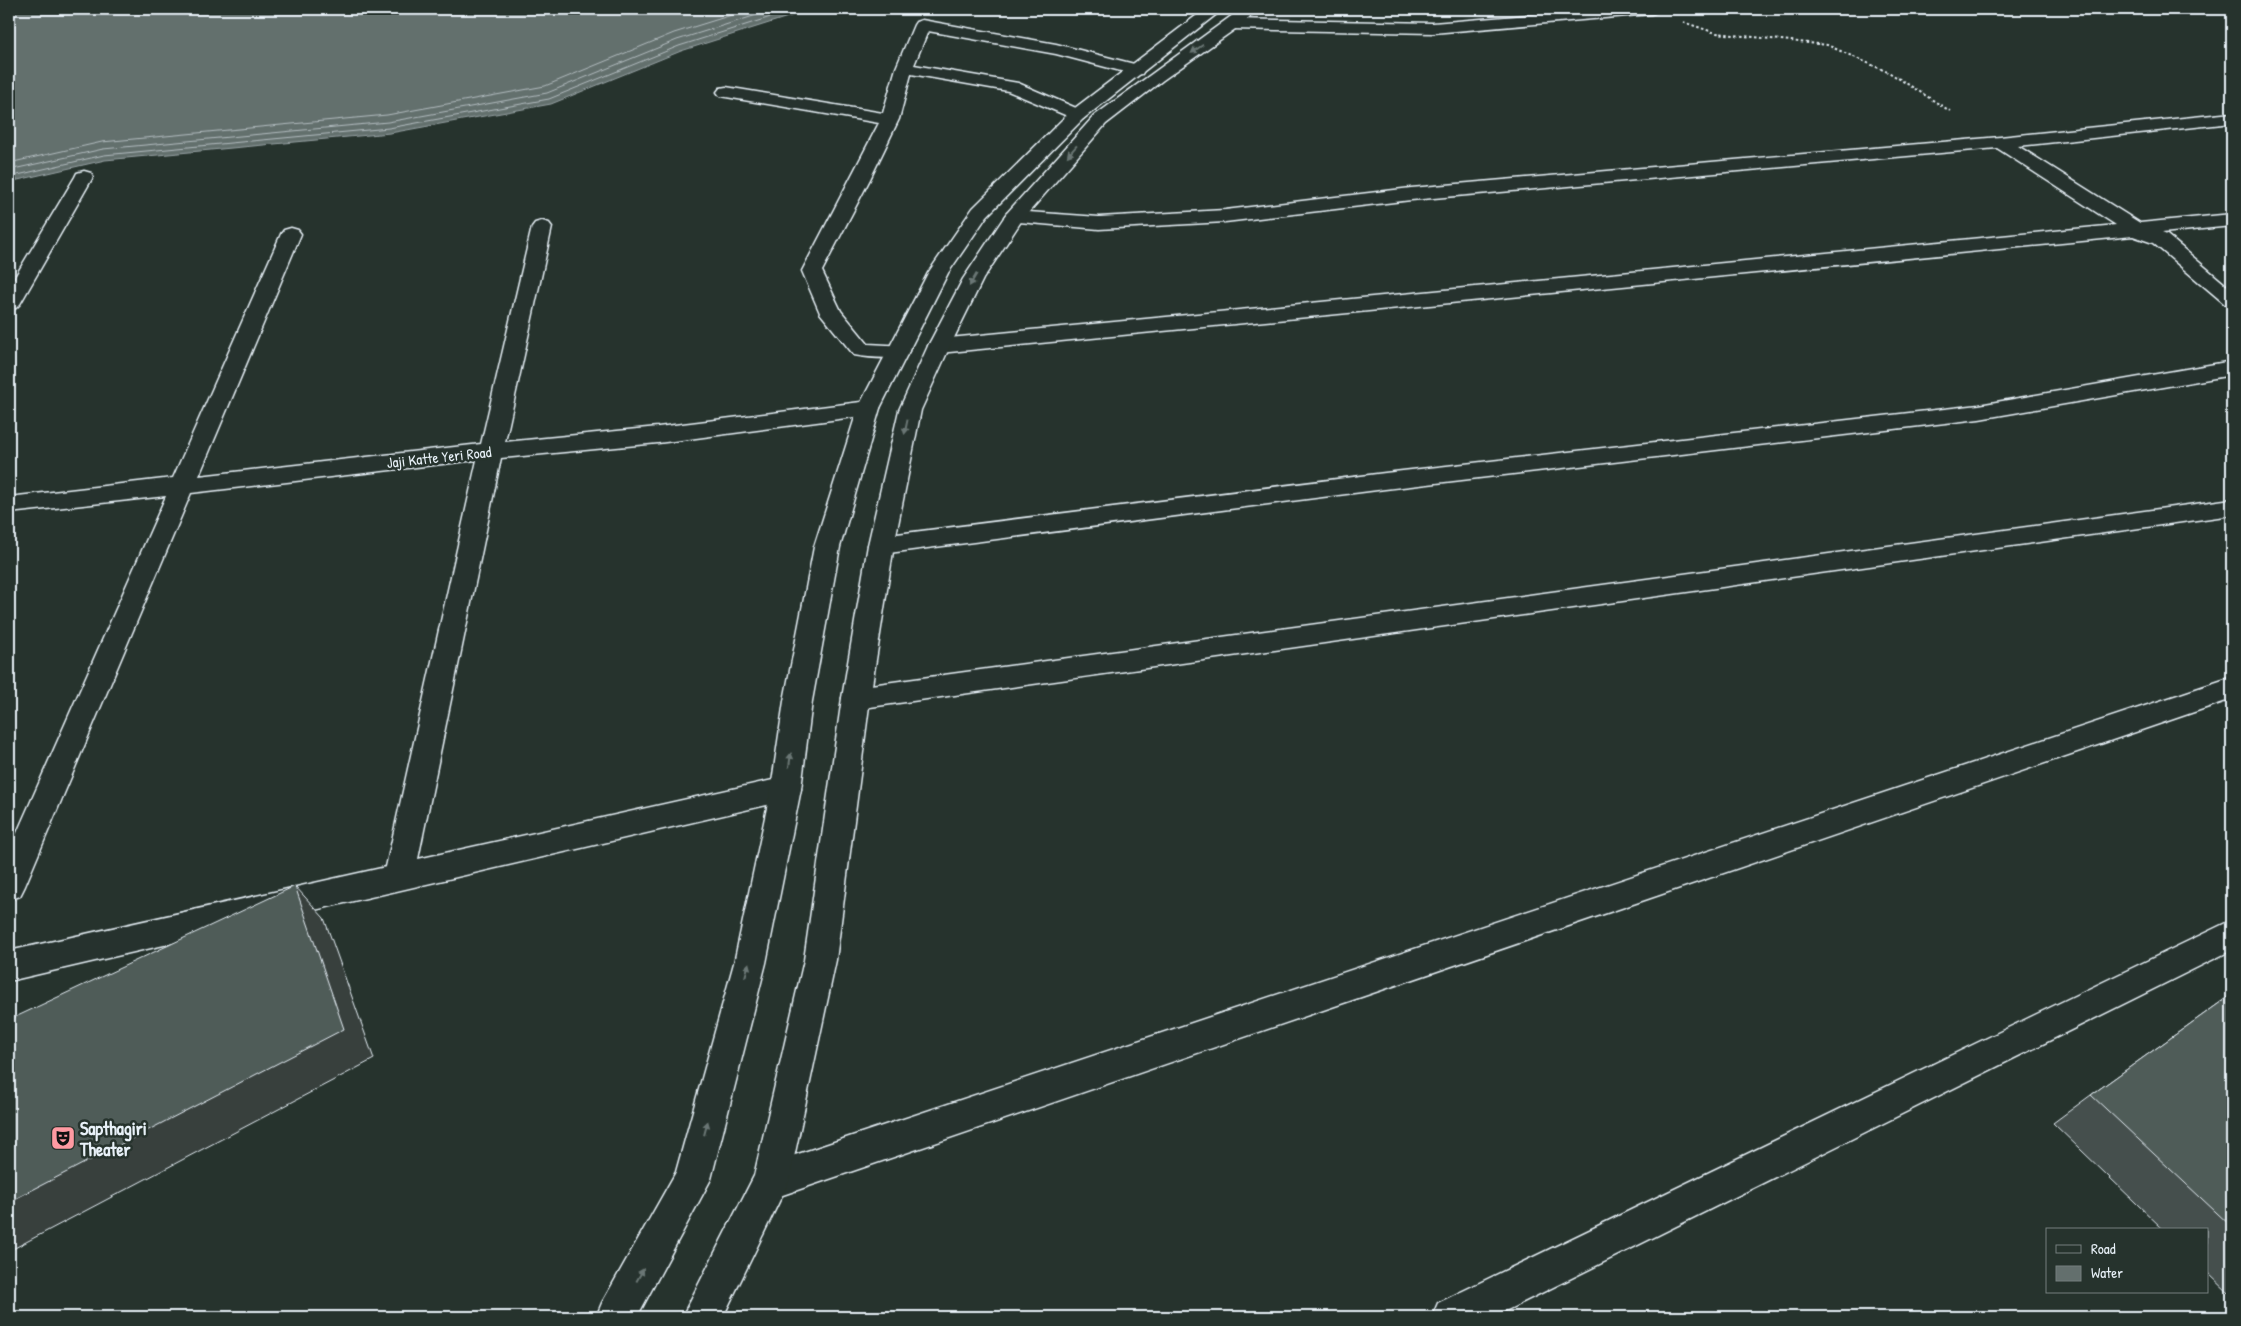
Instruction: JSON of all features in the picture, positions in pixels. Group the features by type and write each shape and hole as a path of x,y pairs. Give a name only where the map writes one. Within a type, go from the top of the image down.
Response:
{"main road":[{"path":"616,1317 693,1179 750,963 786,789 798,701 827,547 869,408 938,273 980,212 1077,115 1136,70 1232,14 1432,28 1651,9"},
{"path":"702,1317 770,1181 820,960 856,698 881,546 910,410 939,346 973,279 1014,217 1100,120 1232,14"},
{"path":"898,351 862,350 831,313 812,271 861,179 890,118 904,68 922,25 1011,38 1086,54 1136,70"},
{"path":"904,68 1012,87 1077,115"},
{"path":"726,92 890,118"},
{"path":"1014,217 1099,223 1225,216 1411,194 2000,142 2232,118"},
{"path":"2000,142 2137,230 2160,239 2232,300"},
{"path":"9,304 84,177"},
{"path":"939,346 2232,220"},
{"path":"399,878 491,451 542,227"},
{"path":"9,886 291,234"},
{"path":"881,546 1385,481 1979,412 2232,368"},
{"name":"Jaji Katte Yeri Road","path":"9,505 658,434 869,408"},
{"path":"856,698 2232,508"},
{"path":"770,1181 2232,688"},
{"path":"9,966 786,789"},
{"path":"1452,1317 2232,934"}],"path":[{"path":"1644,9 1716,33 1826,45 1890,73 2000,142"}],"water":[{"path":"9,9 813,9 681,51 551,104 390,133 105,160 9,182"}],"building":[{"path":"295,886 344,1029 9,1202 9,1020"},
{"path":"2232,994 2232,1227 2091,1095"}],"place":[{"name":"Sapthagiri Theater","path":"63,1138"}]}
